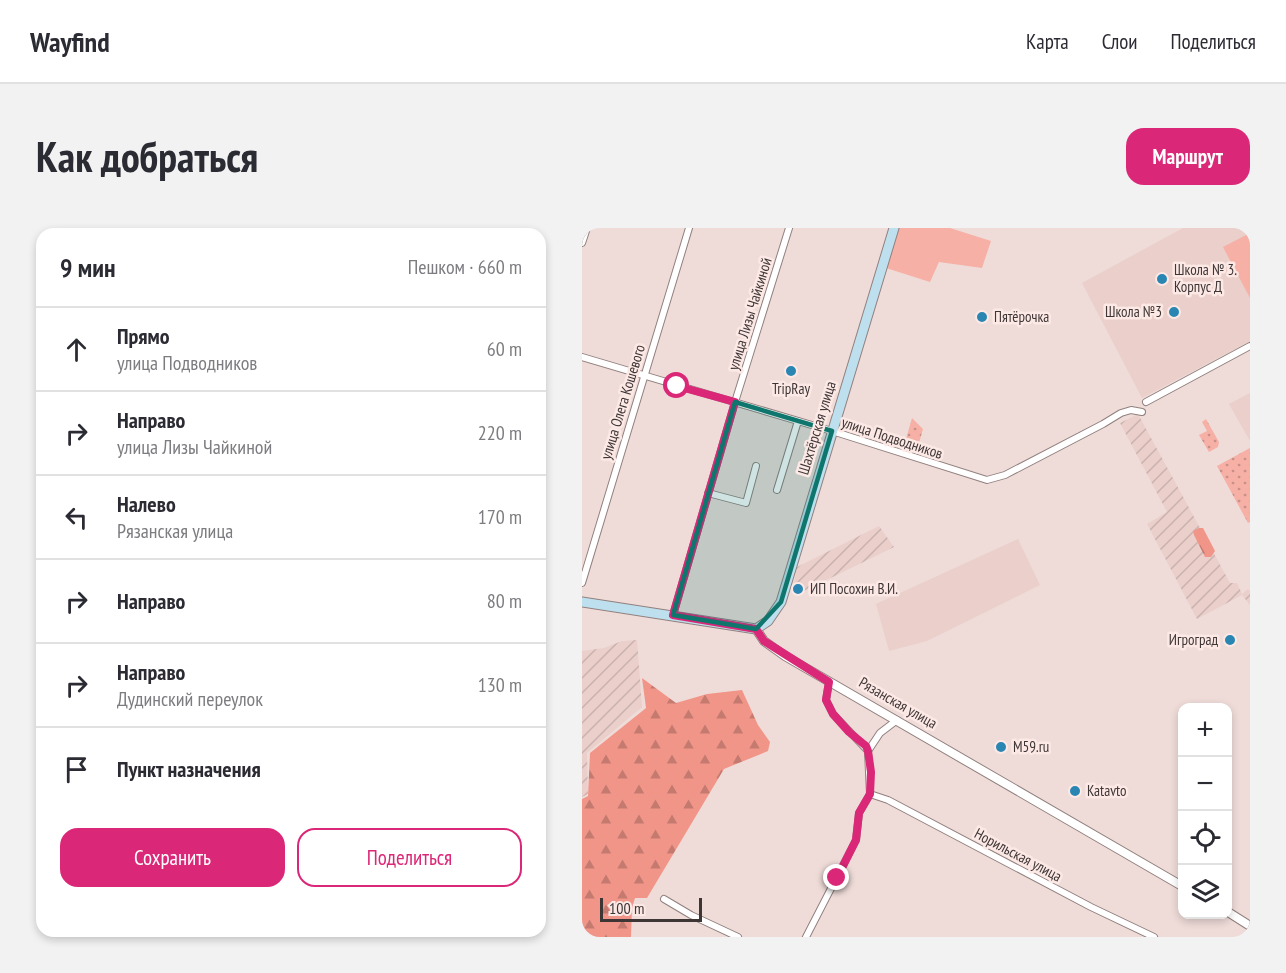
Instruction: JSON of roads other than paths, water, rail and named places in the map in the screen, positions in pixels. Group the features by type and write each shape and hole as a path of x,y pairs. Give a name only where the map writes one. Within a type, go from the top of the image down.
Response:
{"main road":[{"name":"Шахтёрская улица","path":"756,629 768,621 781,602 894,228"},
{"path":"582,602 756,629"}],"street":[{"path":"582,243 586,228"},
{"name":"улица Олега Кошевого","path":"582,583 689,228"},
{"name":"улица Лизы Чайкиной","path":"673,615 789,228"},
{"path":"1146,402 1250,346"},
{"name":"улица Подводников","path":"582,357 832,431 987,480 1005,475 1121,413 1131,410 1142,412"},
{"path":"777,490 798,421"},
{"path":"708,493 746,503 756,466"},
{"name":"Рязанская улица","path":"756,629 764,641 829,682 1178,884"},
{"path":"806,937 856,840 859,813 870,794 871,772 868,751 833,714 826,700 829,682"},
{"path":"868,751 880,733 897,720"},
{"name":"Норильская улица","path":"870,794 888,800 1090,907 1154,937"},
{"path":"664,899 738,937"},
{"path":"1232,915 1250,926"}],"place":[{"name":"Школа № 3. Корпус Д","path":"1162,279"},
{"name":"Школа №3","path":"1174,312"},
{"name":"Пятёрочка","path":"982,317"},
{"name":"TripRay","path":"791,371"},
{"name":"ИП Посохин В.И.","path":"798,589"},
{"name":"Игроград","path":"1230,640"},
{"name":"M59.ru","path":"1001,747"},
{"name":"Katavto","path":"1075,791"}]}
